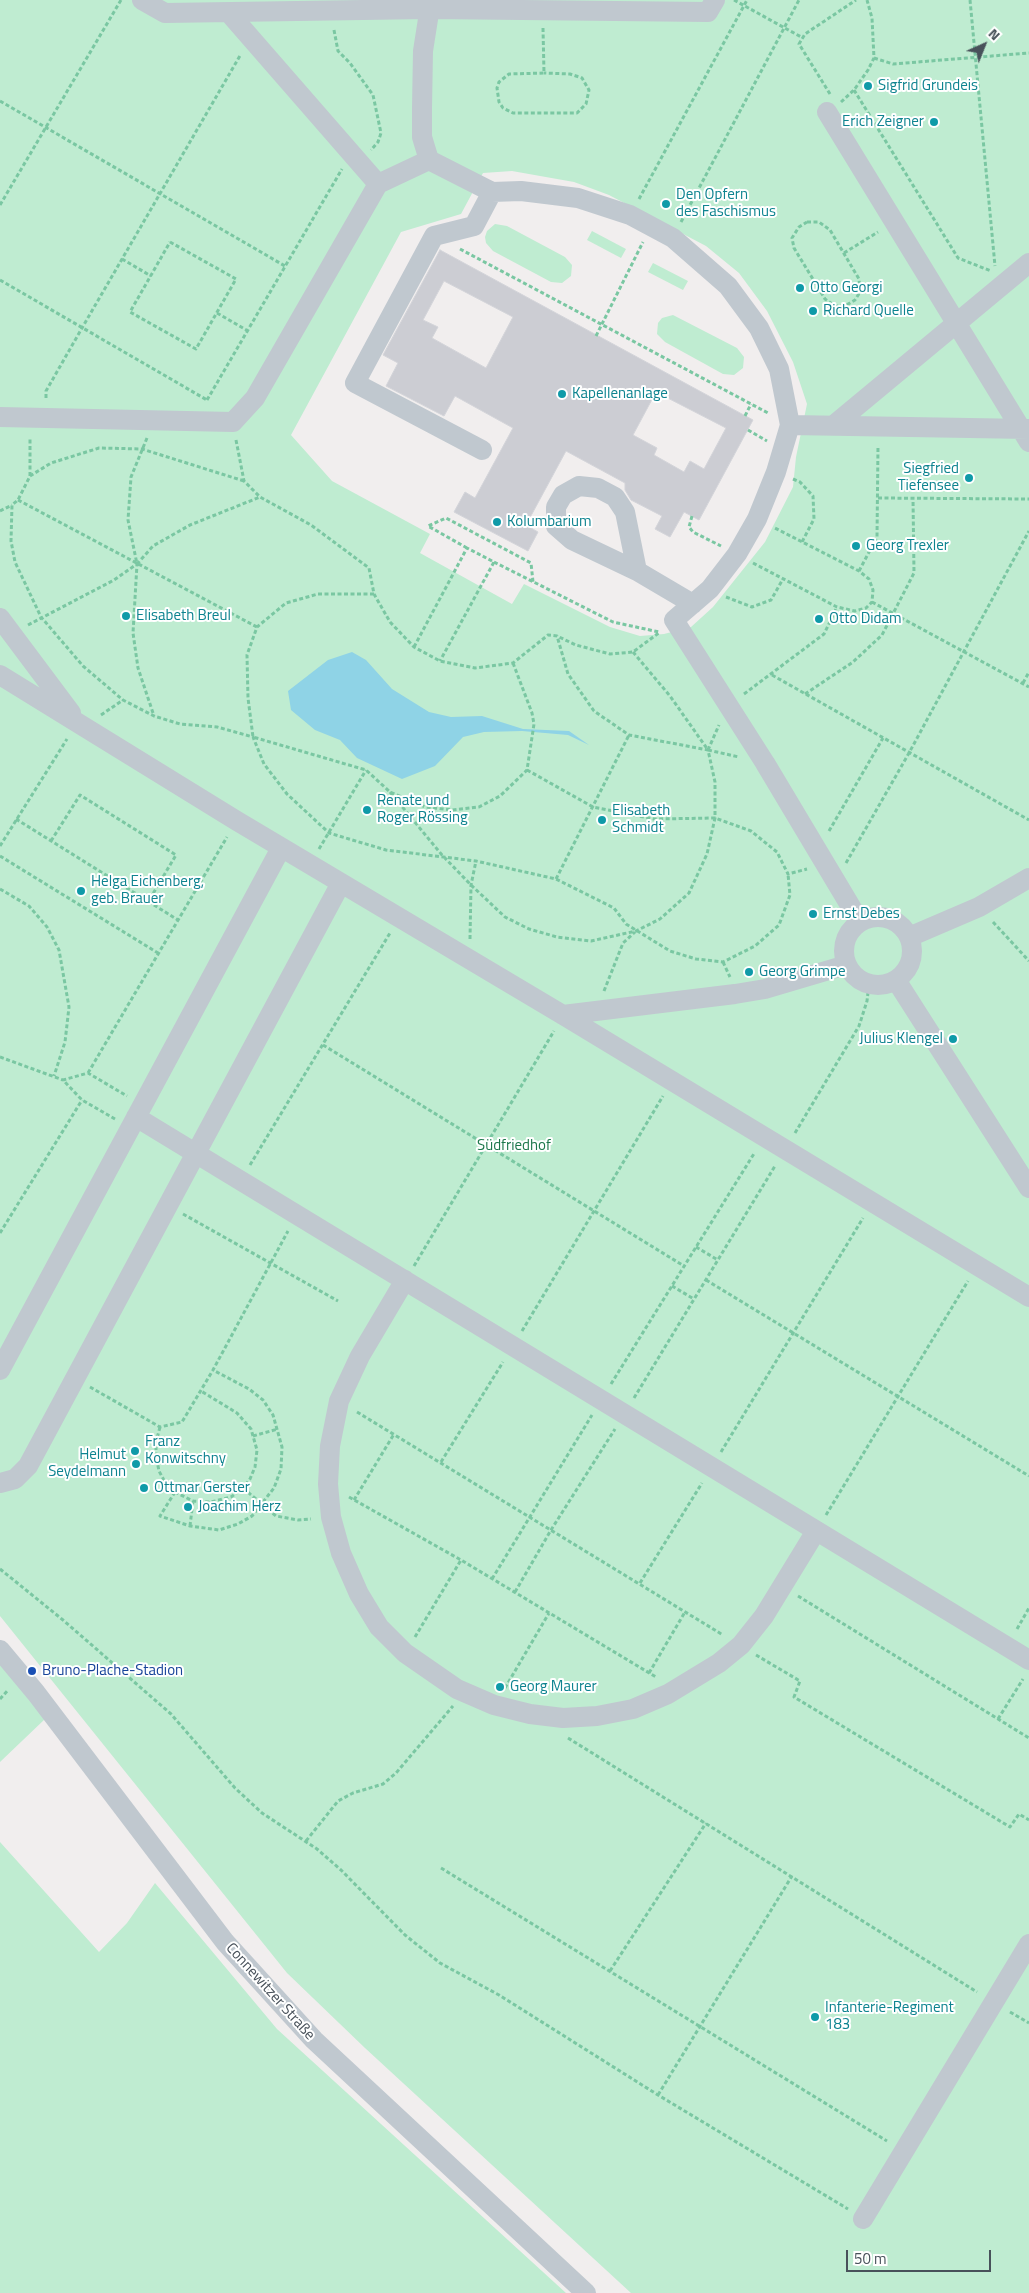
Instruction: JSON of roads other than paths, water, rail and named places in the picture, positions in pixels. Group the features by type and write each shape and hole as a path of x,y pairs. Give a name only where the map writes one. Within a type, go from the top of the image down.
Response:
{"street":[{"path":"142,0 165,13 332,10 430,4 543,11 708,12 715,0"},
{"path":"430,4 423,51 422,118 422,138 429,160 492,192 522,191 578,198 630,215 673,238 728,286 759,328 779,369 790,425 776,472 757,519 737,554 710,589 667,626 728,706 860,922"},
{"path":"229,13 378,184"},
{"path":"832,108 895,222 1027,433"},
{"path":"0,418 233,422 255,398 378,184 429,160"},
{"path":"482,450 355,383 434,236 474,226 492,192"},
{"path":"834,425 1029,263"},
{"path":"790,425 878,425 1027,433"},
{"path":"637,571 625,512 615,497 598,488 579,486 563,494 556,507 556,526 572,540 637,571 693,604"},
{"path":"0,618 83,725"},
{"path":"0,675 281,848 563,1015 1029,1297"},
{"path":"0,1370 281,848"},
{"path":"909,937 979,907 1029,878"},
{"path":"0,1483 15,1479 28,1466 341,883"},
{"path":"868,918 886,918 901,926 909,937 912,950 911,959 903,974 896,980 878,985 869,984 854,976 846,965 843,952 844,942 848,934 860,922 868,918"},
{"path":"563,1015 596,1010 677,1003 765,989 846,965"},
{"path":"896,980 1029,1188"},
{"path":"137,1116 1007,1646 1026,1669"},
{"path":"405,1280 360,1356 340,1401 330,1446 328,1484 331,1517 341,1553 359,1594 379,1627 405,1653 434,1675 466,1694 494,1705 530,1714 564,1718 597,1716 633,1709 668,1694 719,1664 741,1645 764,1616 816,1531"},
{"name":"Connewitzer Straße","path":"0,1650 23,1675 225,1942 314,2040 586,2293"},
{"path":"863,2219 1029,1944"}],"water":[{"path":"352,652 366,660 392,689 429,712 451,717 482,716 523,729 569,731 589,745 568,735 522,731 484,732 463,737 435,766 402,779 357,758 340,740 315,730 291,710 288,691 328,660"}],"place":[{"name":"Sigfrid Grundeis","path":"868,86"},
{"name":"Erich Zeigner","path":"934,122"},
{"name":"Den Opfern des Faschismus","path":"666,204"},
{"name":"Otto Georgi","path":"800,288"},
{"name":"Richard Quelle","path":"813,311"},
{"name":"Kapellenanlage","path":"562,394"},
{"name":"Siegfried Tiefensee","path":"969,478"},
{"name":"Kolumbarium","path":"497,522"},
{"name":"Georg Trexler","path":"856,546"},
{"name":"Elisabeth Breul","path":"126,616"},
{"name":"Otto Didam","path":"819,619"},
{"name":"Renate und Roger Rössing","path":"367,810"},
{"name":"Elisabeth Schmidt","path":"602,820"},
{"name":"Helga Eichenberg, geb. Brauer","path":"81,891"},
{"name":"Ernst Debes","path":"813,914"},
{"name":"Georg Grimpe","path":"749,972"},
{"name":"Julius Klengel","path":"953,1039"},
{"name":"Franz Konwitschny","path":"135,1451"},
{"name":"Helmut Seydelmann","path":"136,1464"},
{"name":"Ottmar Gerster","path":"144,1488"},
{"name":"Joachim Herz","path":"188,1507"},
{"name":"Bruno-Plache-Stadion","path":"32,1671"},
{"name":"Georg Maurer","path":"500,1687"},
{"name":"Infanterie-Regiment 183","path":"815,2017"}],"park label":[{"name":"Südfriedhof","path":"514,1146"}]}
